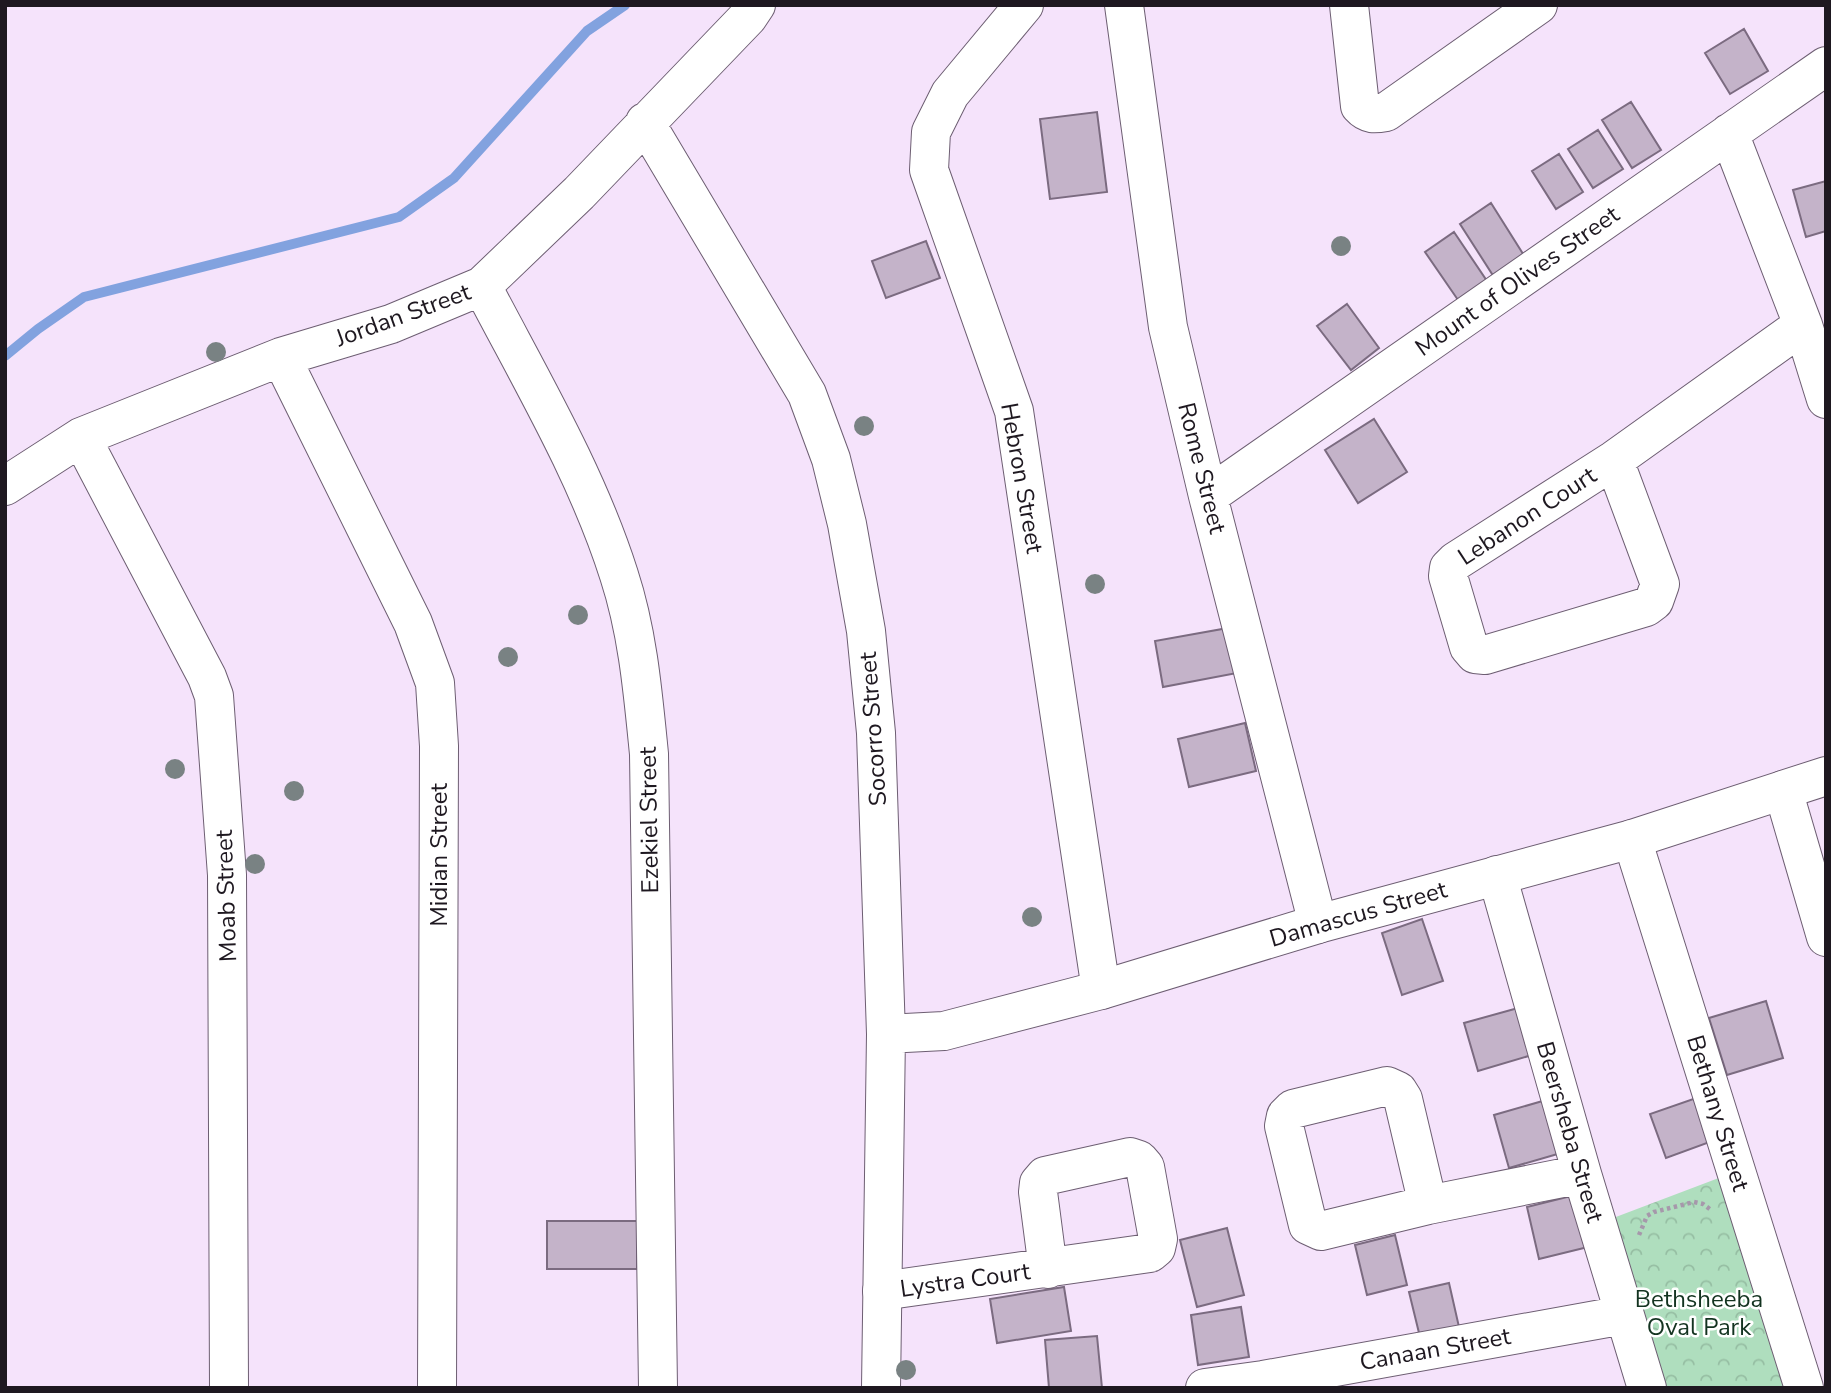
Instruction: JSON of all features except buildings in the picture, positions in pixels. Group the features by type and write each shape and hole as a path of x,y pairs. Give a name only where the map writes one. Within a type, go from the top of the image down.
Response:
{"street":[{"name":"Jordan Street","path":"5,486 81,437 281,357 391,324 482,286 579,193 748,17 756,5"},
{"name":"Hebron Street","path":"1024,5 950,94 931,132 929,170 1014,411 1101,990"},
{"name":"Rome Street","path":"1124,5 1168,327 1208,496 1318,924"},
{"path":"1349,5 1360,106 1366,113 1376,114 1386,111 1538,5"},
{"name":"Mount of Olives Street","path":"1208,496 1826,66"},
{"name":"Socorro Street","path":"645,122 807,394 831,459 847,524 866,631 876,733 886,1034 881,1388"},
{"path":"1729,134 1802,325 1826,399"},
{"name":"Ezekiel Street","path":"482,286 585,486 620,576 642,672 649,767 658,1388"},
{"name":"Lebanon Court","path":"1614,460 1660,584 1654,601 1646,607 1485,655 1475,654 1469,647 1448,576 1449,568 1614,460 1802,325"},
{"name":"Midian Street","path":"281,357 413,623 435,683 439,746 437,1388"},
{"name":"Moab Street","path":"81,437 207,677 214,696 227,875 229,1388"},
{"name":"Damascus Street","path":"886,1034 944,1031 1101,990 1318,924 1632,839 1826,776"},
{"path":"1783,790 1826,937"},
{"name":"Bethany Street","path":"1632,839 1804,1388"},
{"name":"Beersheba Street","path":"1497,875 1582,1174 1647,1388"},
{"path":"1428,1205 1582,1174"},
{"name":"Lystra Court","path":"882,1291 1048,1269"},
{"name":"Canaan Street","path":"1205,1388 1263,1384 1624,1315"}],"path":[{"path":"1638,1239 1647,1216 1654,1212 1694,1202 1703,1204 1712,1211"}],"green space":[{"name":"Bethsheeba Oval Park","path":"1724,1176 1794,1388 1652,1388 1600,1223"}],"waterway":[{"path":"5,356 84,297 399,217 454,178 587,31 625,5"}]}
